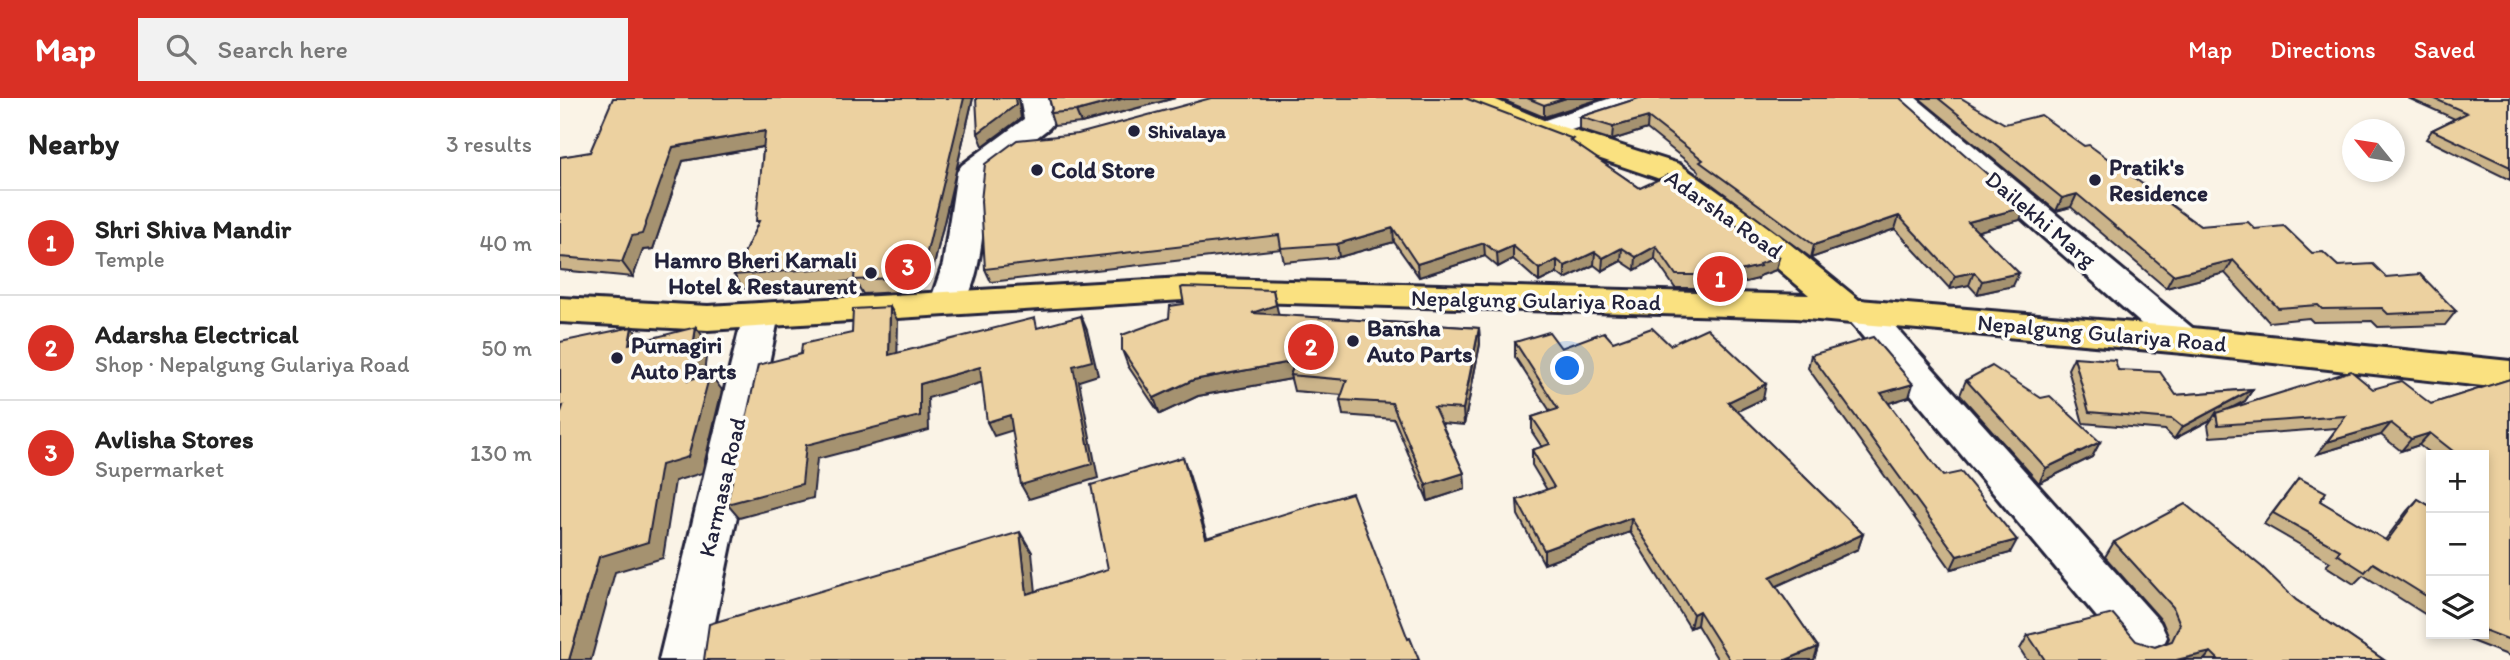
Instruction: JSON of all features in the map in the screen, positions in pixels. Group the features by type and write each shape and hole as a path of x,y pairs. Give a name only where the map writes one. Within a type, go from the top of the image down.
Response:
{"main road":[{"name":"Adarsha Road","path":"1466,98 1543,130 1668,171 1762,238 1856,312"},
{"name":"Nepalgung Gulariya Road","path":"560,310 708,318 1183,289 1796,306 2182,340 2510,375"}],"street":[{"path":"948,302 960,264 973,172 1038,122 1034,98"},
{"path":"1543,130 1639,98"},
{"name":"Dailekhi Marg","path":"1899,98 2182,340"},
{"path":"1012,142 1059,137"},
{"path":"1856,312 2037,513 2143,637"},
{"name":"Karmasa Road","path":"683,660 761,315"}],"building":[{"path":"613,98 964,98 925,260 890,265 890,278 854,280 855,266 734,275 759,221 756,221 765,131 673,147 642,234 632,236 622,262 560,257 560,157 590,152"},
{"path":"976,98 1015,98 1016,105 978,133"},
{"path":"1049,98 1125,98 1076,111 1050,113 1052,109"},
{"path":"1211,98 1465,98 1573,139 1570,140 1640,188 1668,175 1779,257 1759,264 1760,266 1723,275 1676,275 1656,246 1636,257 1622,248 1603,258 1595,252 1565,266 1557,260 1539,269 1513,246 1497,253 1484,243 1417,264 1393,228 1337,244 1281,248 1279,235 985,269 981,201 985,164 1017,140 1078,134"},
{"path":"1527,98 1566,98 1544,105"},
{"path":"1639,98 1900,98 2025,207 1968,222 2019,273 1982,281 1974,272 1955,276 1899,216 1814,245 1700,162 1703,160 1648,117 1613,127 1580,117"},
{"path":"1938,98 1961,98 2005,124 2041,115 2084,146 2089,145 2200,226 2248,222 2255,229 2284,226 2312,253 2323,252 2338,266 2373,264 2386,277 2420,274 2456,311 2388,314 2382,308 2322,309 2318,305 2278,308 2233,260 2173,275 2077,194 2062,198"},
{"path":"2433,98 2510,98 2510,167 2432,130 2467,113"},
{"path":"1183,287 1273,290 1276,305 1252,313 1479,328 1463,409 1434,407 1464,473 1426,485 1392,403 1340,400 1347,380 1290,375 1296,361 1193,380 1154,398 1122,350 1122,335 1169,318 1170,306 1184,304"},
{"path":"890,307 889,355 1035,318 1037,328 1081,316 1092,361 1073,366 1092,464 1021,485 1010,415 987,422 980,367 920,384 920,416 806,445 802,484 727,504 758,365 801,354 802,344 852,333 853,309"},
{"path":"632,327 629,344 696,327 688,380 710,374 688,457 661,465 648,542 599,557 569,660 560,660 560,415 563,406 560,407 560,342"},
{"path":"1652,328 1670,345 1707,328 1766,384 1728,402 1863,534 1770,577 1818,647 1786,660 1730,660 1699,611 1693,614 1631,518 1544,550 1517,500 1554,487 1532,450 1550,444 1532,417 1558,409 1515,342 1549,332 1561,348 1604,332 1613,342"},
{"path":"1873,337 1913,384 1881,393 1943,476 1961,472 2017,540 1957,556 1811,355"},
{"path":"2074,357 2115,360 2118,370 2160,372 2176,395 2253,389 2182,427 2172,419 2089,412"},
{"path":"1992,366 2041,398 2050,396 2100,442 2046,468 1966,380"},
{"path":"2351,371 2373,389 2401,381 2431,404 2510,379 2510,640 2489,632 2489,450 2452,450 2430,433 2411,439 2391,423 2327,442 2346,416 2218,425 2216,413"},
{"path":"1183,457 1206,538 1352,493 1408,639 1410,638 1419,660 704,660 709,624 1020,532 1027,594 1108,569 1091,485"},
{"path":"2299,478 2326,492 2320,501 2387,541 2418,499 2426,504 2426,596 2373,563 2365,572 2337,554 2340,550 2273,513"},
{"path":"2185,504 2262,567 2296,600 2384,660 2219,660 2211,652 2176,660 2045,660 2028,635 2113,614 2136,641 2155,647 2172,641 2180,624 2173,607 2114,542"}],"place":[{"name":"Shivalaya","path":"1134,131"},
{"name":"Cold Store","path":"1037,170"},
{"name":"Pratik's Residence","path":"2095,180"},
{"name":"Avlisha Stores","path":"908,267"},
{"name":"Hamro Bheri Karnali Hotel & Restaurent","path":"871,273"},
{"name":"Shri Shiva Mandir","path":"1720,279"},
{"name":"Bansha Auto Parts","path":"1353,341"},
{"name":"Adarsha Electrical","path":"1311,347"},
{"name":"Purnagiri Auto Parts","path":"617,358"}]}
